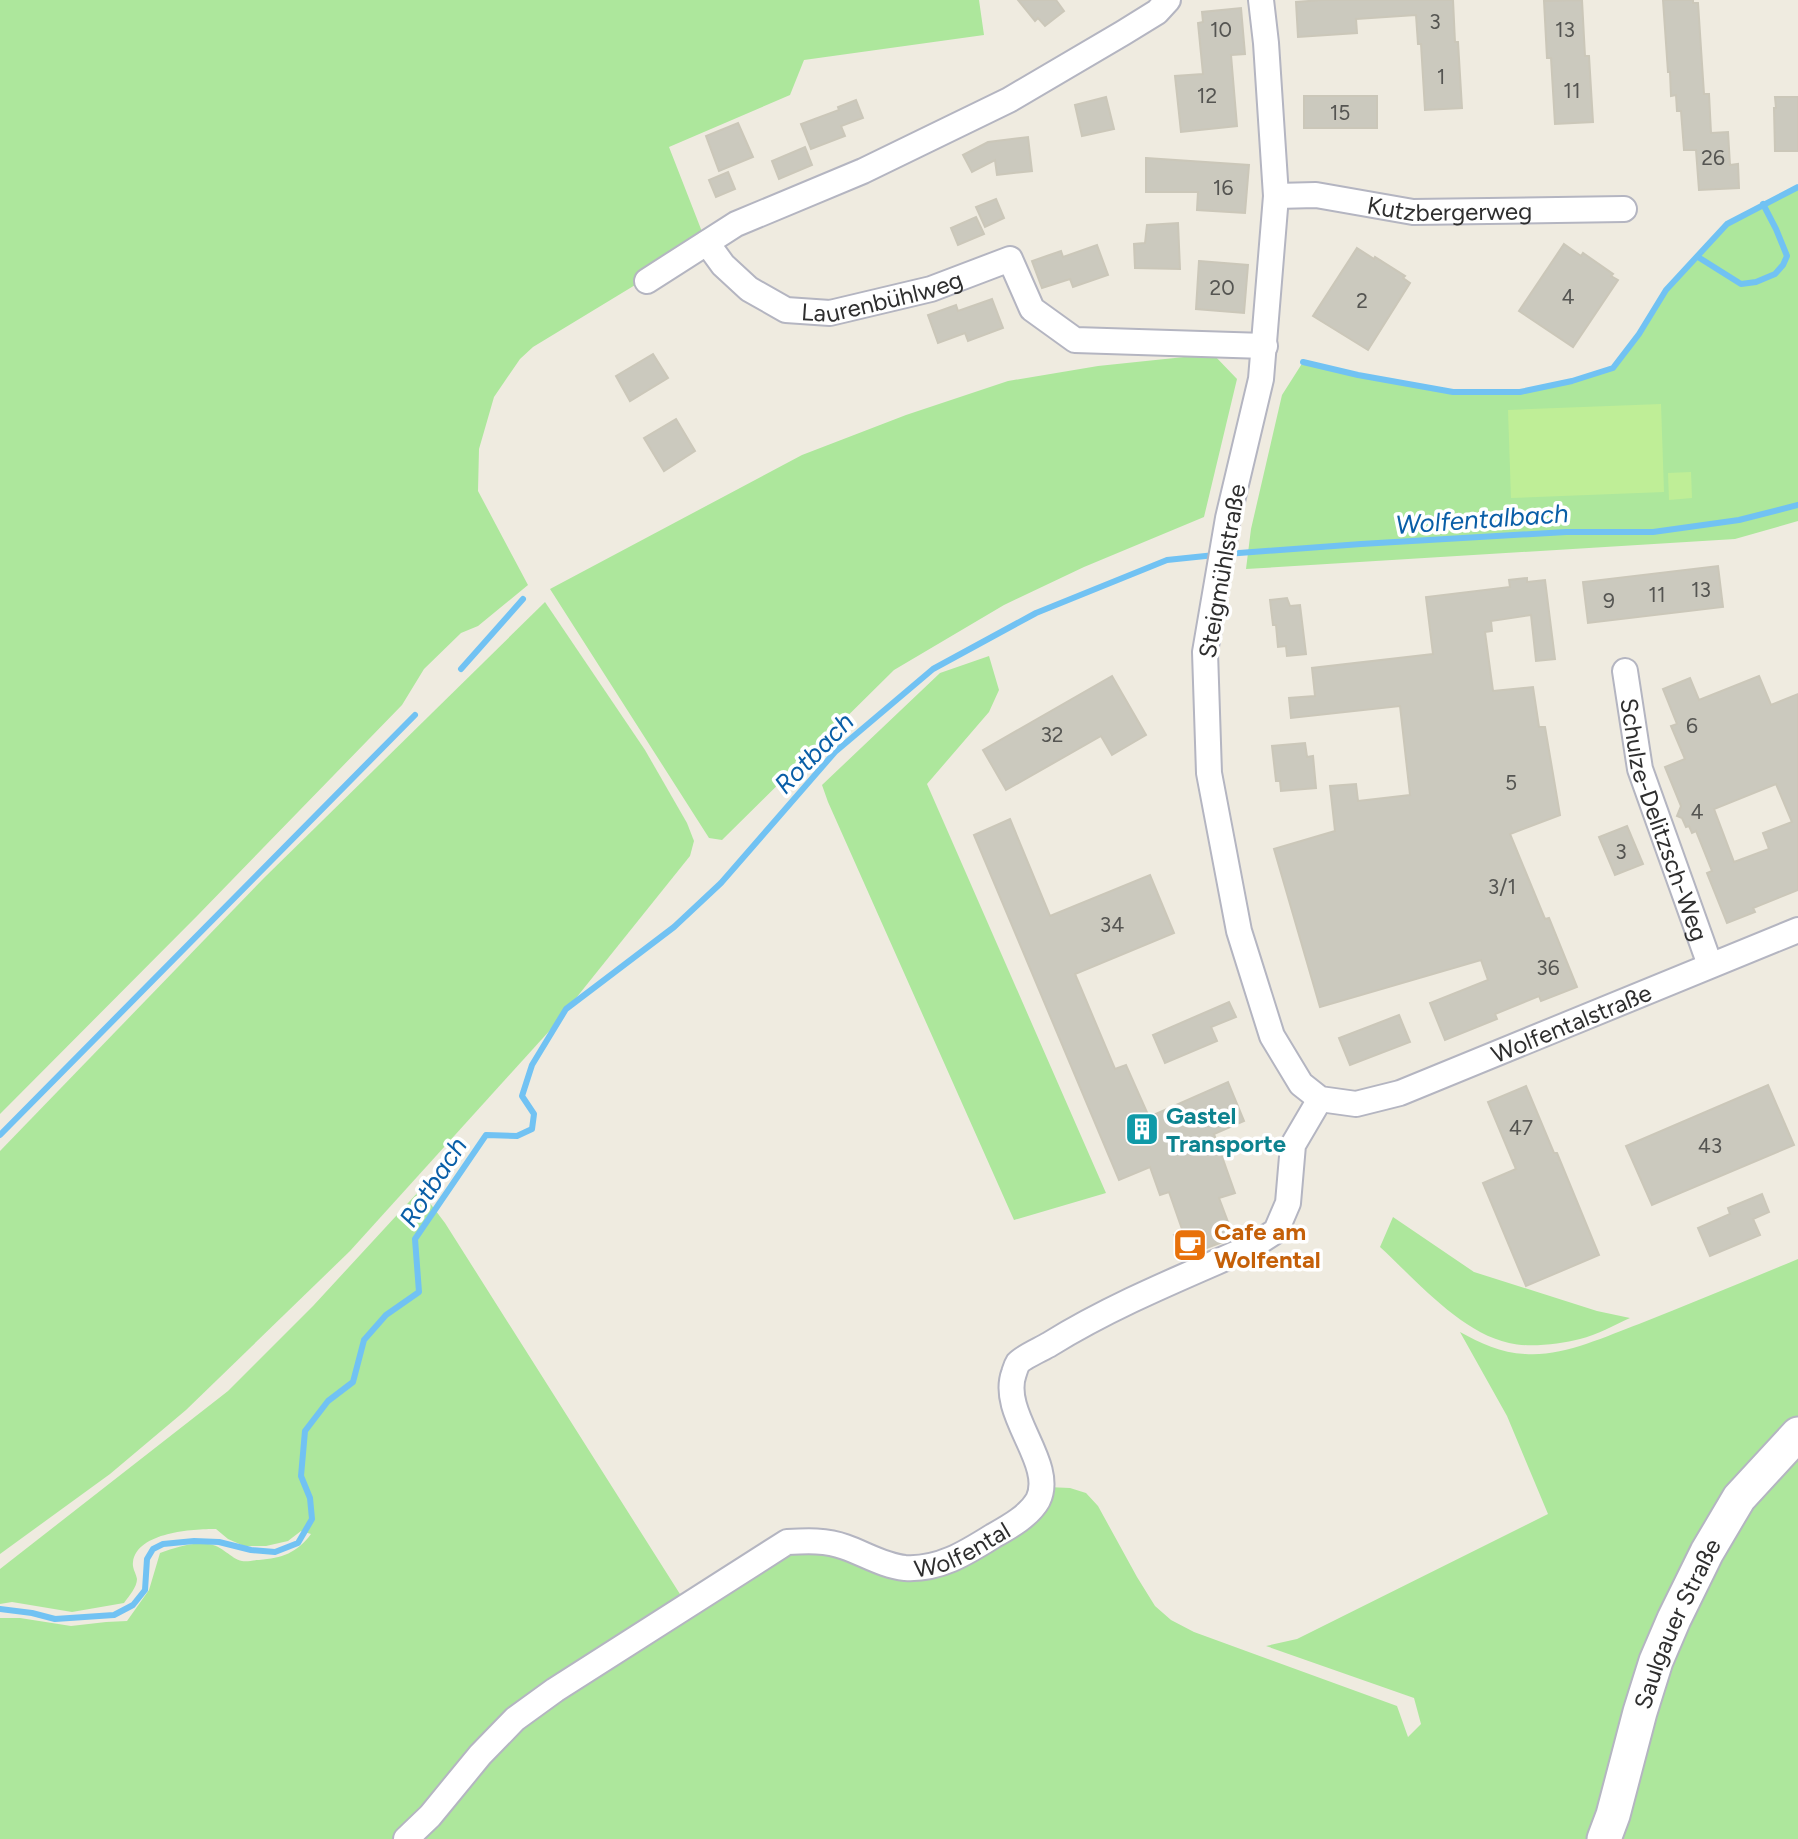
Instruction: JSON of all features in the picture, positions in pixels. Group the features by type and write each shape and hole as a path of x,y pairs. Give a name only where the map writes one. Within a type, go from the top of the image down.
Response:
{"main road":[{"name":"Saulgauer Straße","path":"1604,1839 1656,1661 1674,1619 1707,1552 1739,1498 1798,1434"}],"street":[{"path":"647,281 736,224 863,171 1009,100 1157,12 1168,0"},
{"name":"Steigmühlstraße","path":"1261,0 1276,195 1261,379 1228,518 1205,652 1209,773 1239,931 1272,1036 1301,1084 1331,1101"},
{"name":"Kutzbergerweg","path":"1276,195 1316,195 1413,212 1624,209"},
{"name":"Laurenbühlweg","path":"707,243 723,265 749,289 786,310 830,313 931,289 1010,259 1032,309 1075,340 1265,346"},
{"name":"Schulze-Delitzsch-Weg","path":"1625,671 1640,769 1710,965"},
{"name":"Wolfentalstraße","path":"1331,1101 1356,1104 1400,1093 1798,930"},
{"name":"Wolfental","path":"406,1839 430,1816 480,1755 515,1719 555,1690 787,1542 815,1541 843,1546 880,1562 904,1568 933,1566 958,1558 1006,1529 1031,1510 1039,1497 1042,1483 1036,1460 1016,1414 1011,1382 1018,1363 1083,1324 1251,1247 1276,1231 1288,1203 1293,1145 1331,1101"}],"green space":[{"path":"0,0 979,0 984,35 804,60 790,95 669,147 706,242 533,347 520,359 494,397 479,449 478,491 528,585 478,626 461,633 424,669 402,705 0,1114"},
{"path":"1798,187 1798,521 1735,539 1246,569 1251,529 1282,395 1303,362 1453,392 1520,392 1572,381 1612,368 1639,334 1666,290 1727,224"},
{"path":"1213,354 1237,379 1204,517 1084,567 1004,605 894,670 722,840 709,838 550,589 802,455 906,415 1008,381 1098,366"},
{"path":"1661,404 1664,492 1511,498 1508,410"},
{"path":"1691,472 1692,498 1669,500 1668,473"},
{"path":"545,602 645,750 687,823 694,841 690,856 552,1028 350,1251 186,1410 110,1474 0,1554 0,1151 265,877"},
{"path":"989,656 999,690 989,712 927,784 1106,1193 1014,1220 822,785 940,673"},
{"path":"420,1190 445,1223 685,1602 572,1670 398,1839 0,1839 0,1618 20,1618 71,1626 127,1621 149,1590 160,1553 202,1544 218,1547 242,1561 267,1559 294,1550 311,1534 301,1531 288,1541 266,1546 244,1546 228,1539 216,1529 167,1534 144,1544 137,1552 133,1564 137,1582 124,1603 72,1612 12,1602 0,1604 0,1569 228,1391 313,1306"},
{"path":"1393,1217 1474,1272 1597,1311 1630,1318 1586,1337 1554,1344 1517,1344 1491,1337 1456,1316 1380,1247"},
{"path":"1798,1259 1798,1428 1648,1659 1586,1839 413,1839 520,1723 788,1546 939,1569 1047,1487 1070,1488 1086,1493 1098,1506 1155,1606 1171,1620 1194,1632 1397,1706 1408,1737 1421,1724 1414,1698 1266,1646 1297,1639 1548,1514 1507,1416 1460,1332 1508,1352 1539,1354 1568,1349 1639,1324"},
{"path":"1798,1439 1798,1839 1609,1839 1670,1667 1744,1502"}],"building":[{"path":"1018,0 1056,0 1064,11 1045,26 1038,18 1035,21"},
{"path":"1453,0 1462,108 1425,110 1421,44 1418,44 1416,15 1356,19 1357,33 1298,37 1296,2"},
{"path":"1582,0 1593,122 1555,124 1544,1"},
{"path":"1663,0 1693,0 1693,3 1698,3 1704,94 1709,94 1711,133 1728,132 1730,165 1738,164 1739,188 1699,190 1696,150 1684,150 1681,111 1677,111 1676,95 1671,96"},
{"path":"1241,8 1245,54 1231,55 1237,126 1181,132 1175,76 1203,74 1198,23 1203,22 1202,12"},
{"path":"1304,96 1377,96 1377,128 1304,128"},
{"path":"1106,97 1114,129 1082,136 1075,105"},
{"path":"1775,97 1798,97 1798,151 1775,151"},
{"path":"856,100 863,118 841,126 845,136 811,149 801,124 839,110 838,107"},
{"path":"738,123 753,157 719,171 706,136"},
{"path":"1028,137 1032,171 997,175 995,160 972,172 963,155 988,142"},
{"path":"805,147 812,165 779,179 772,161"},
{"path":"1146,158 1249,165 1245,213 1197,210 1198,192 1146,192"},
{"path":"728,172 735,189 716,197 709,180"},
{"path":"996,199 1004,218 985,227 976,207"},
{"path":"976,217 984,234 958,245 951,228"},
{"path":"1178,223 1180,269 1135,268 1134,244 1145,243 1147,225"},
{"path":"1564,244 1581,256 1583,253 1618,280 1573,347 1519,311"},
{"path":"1097,245 1108,275 1073,287 1070,279 1042,288 1032,261 1061,251 1063,257"},
{"path":"1357,248 1405,276 1403,278 1410,283 1368,350 1313,316"},
{"path":"1199,261 1248,265 1244,313 1196,309"},
{"path":"992,299 1003,328 968,341 965,333 938,343 928,315 956,305 958,311"},
{"path":"653,354 668,378 630,401 616,376"},
{"path":"676,419 695,451 664,471 644,438"},
{"path":"1718,566 1723,607 1588,623 1583,582"},
{"path":"1527,578 1527,582 1545,580 1555,659 1536,661 1531,615 1491,621 1492,631 1485,632 1493,691 1533,687 1539,727 1545,727 1560,815 1510,834 1577,987 1541,1001 1539,996 1495,1014 1497,1019 1445,1040 1430,1003 1488,980 1481,960 1320,1007 1274,849 1335,831 1330,786 1356,784 1358,801 1410,795 1400,706 1291,718 1289,698 1315,696 1312,668 1433,654 1426,597 1510,587 1509,580"},
{"path":"1287,598 1290,606 1300,605 1306,654 1287,656 1286,646 1278,647 1270,600"},
{"path":"1112,676 1146,735 1112,755 1101,736 1006,790 983,750"},
{"path":"1759,676 1771,705 1798,694 1798,890 1753,908 1755,912 1727,923 1707,873 1712,871 1696,831 1692,833 1682,818 1677,816 1681,806 1665,767 1685,759 1671,726 1677,724 1663,689 1690,678 1699,700","holes":["1776,784 1792,822 1763,833 1769,849 1734,862 1714,809"]},
{"path":"1305,743 1307,757 1313,756 1316,788 1281,791 1280,781 1276,781 1272,746"},
{"path":"1010,819 1050,916 1150,875 1174,933 1075,974 1115,1069 1126,1065 1149,1117 1228,1082 1244,1121 1214,1134 1235,1193 1219,1198 1234,1238 1182,1257 1174,1235 1183,1232 1169,1192 1160,1195 1150,1167 1119,1180 974,835"},
{"path":"1627,826 1643,864 1615,875 1599,837"},
{"name":"Gastel Transporte","path":"1229,1002 1236,1017 1211,1027 1217,1041 1165,1063 1153,1035"},
{"path":"1399,1015 1410,1042 1350,1065 1339,1038"},
{"path":"1768,1085 1794,1145 1652,1205 1626,1146"},
{"path":"1526,1086 1599,1255 1526,1286 1483,1183 1516,1169 1488,1102"},
{"path":"1762,1194 1769,1212 1753,1219 1760,1235 1710,1256 1698,1228 1730,1214 1728,1208"}],"waterway":[{"path":"1303,362 1453,392 1520,392 1572,381 1613,368 1639,334 1666,290 1727,224 1798,187"},
{"path":"1698,257 1741,284 1756,282 1775,274 1787,256 1763,204"},
{"name":"Wolfentalbach","path":"1226,554 1566,532 1653,532 1739,520 1798,505"},
{"name":"Rotbach","path":"0,1609 55,1619 114,1615 133,1605 145,1590 147,1559 153,1549 163,1544 219,1542 251,1550 275,1552 298,1543 312,1519 310,1498 301,1476 305,1431 328,1401 353,1382 364,1340 386,1315 419,1292 415,1239 486,1135 517,1136 532,1129 534,1114 522,1096 532,1065 566,1009 674,927 721,883 835,752 933,669 1036,613 1167,560 1215,555"},
{"path":"461,669 523,599"},
{"path":"0,1135 415,715"}],"place":[{"name":"Gastel Transporte","path":"1142,1129"},
{"name":"Cafe am Wolfental","path":"1190,1245"}]}
